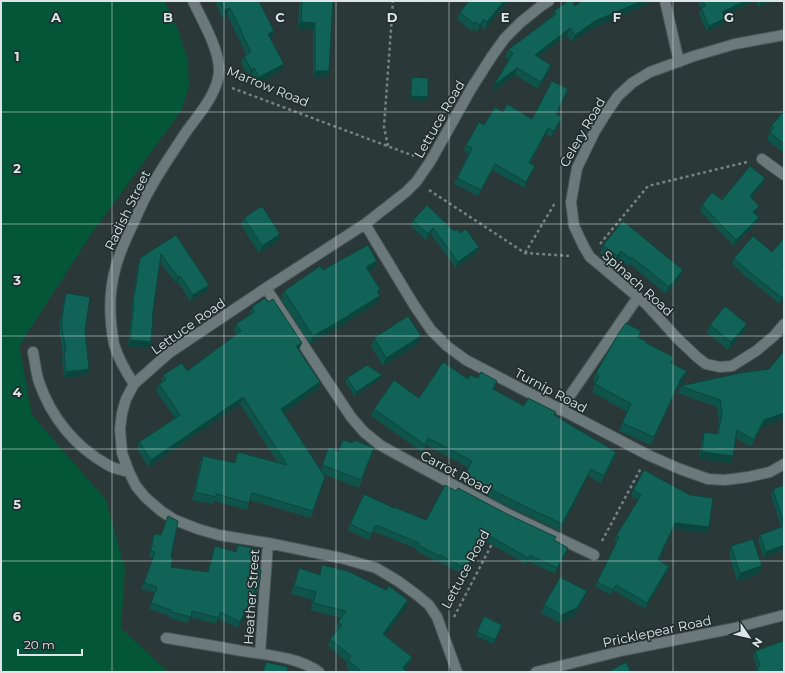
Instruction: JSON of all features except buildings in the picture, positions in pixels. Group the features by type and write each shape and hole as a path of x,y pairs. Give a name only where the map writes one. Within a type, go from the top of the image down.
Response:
{"street":[{"name":"Marrow Road","path":"193,1 217,56 219,69 217,83"},
{"name":"Lettuce Road","path":"457,672 437,617 429,605 398,581 376,568 340,558 268,543 219,535 175,520 161,511 145,497 136,486 128,472 122,453 120,429 122,413 126,399 134,384 169,353 365,224 406,192 416,182 430,162 471,89 505,38 521,22 549,1"},
{"path":"665,1 678,62"},
{"name":"Celery Road","path":"590,257 574,226 571,202 577,168 595,131 618,96 632,83 650,72 694,56 734,44 784,35"},
{"name":"Radish Street","path":"134,384 122,365 114,344 110,312 116,265 123,245 149,191 166,162 207,103 217,83"},
{"path":"762,159 784,175"},
{"name":"Turnip Road","path":"365,224 414,305 431,330 447,346 466,360 648,455 680,469 708,478 725,480 770,472 784,464"},
{"name":"Spinach Road","path":"590,257 646,304 678,339 706,364 720,367 732,366 756,351 774,336 784,324"},
{"name":"Carrot Road","path":"266,288 351,417 364,432 380,445 426,471 508,514 594,555"},
{"path":"560,410 638,297"},
{"path":"33,352 39,381 50,408 61,425 84,449 94,457 110,466 128,472"},
{"name":"Heather Street","path":"260,654 268,543"},
{"name":"Pricklepear Road","path":"536,672 625,650 735,628 784,615"},
{"name":"Heather Street","path":"166,638 295,660 308,665 319,672"}],"path":[{"path":"388,146 384,127 393,1"},
{"name":"Marrow Road","path":"217,83 430,162"},
{"path":"590,257 648,186 762,159"},
{"name":"Spinach Road","path":"416,182 525,252 590,257"},
{"path":"525,252 557,200"},
{"path":"594,555 648,455"},
{"name":"Lettuce Road","path":"444,636 494,541"}],"green space":[{"path":"1,1 164,1 178,30 188,61 189,86 181,111 92,233 19,346 32,415 106,500 125,569 121,628 168,672 1,672"}]}
